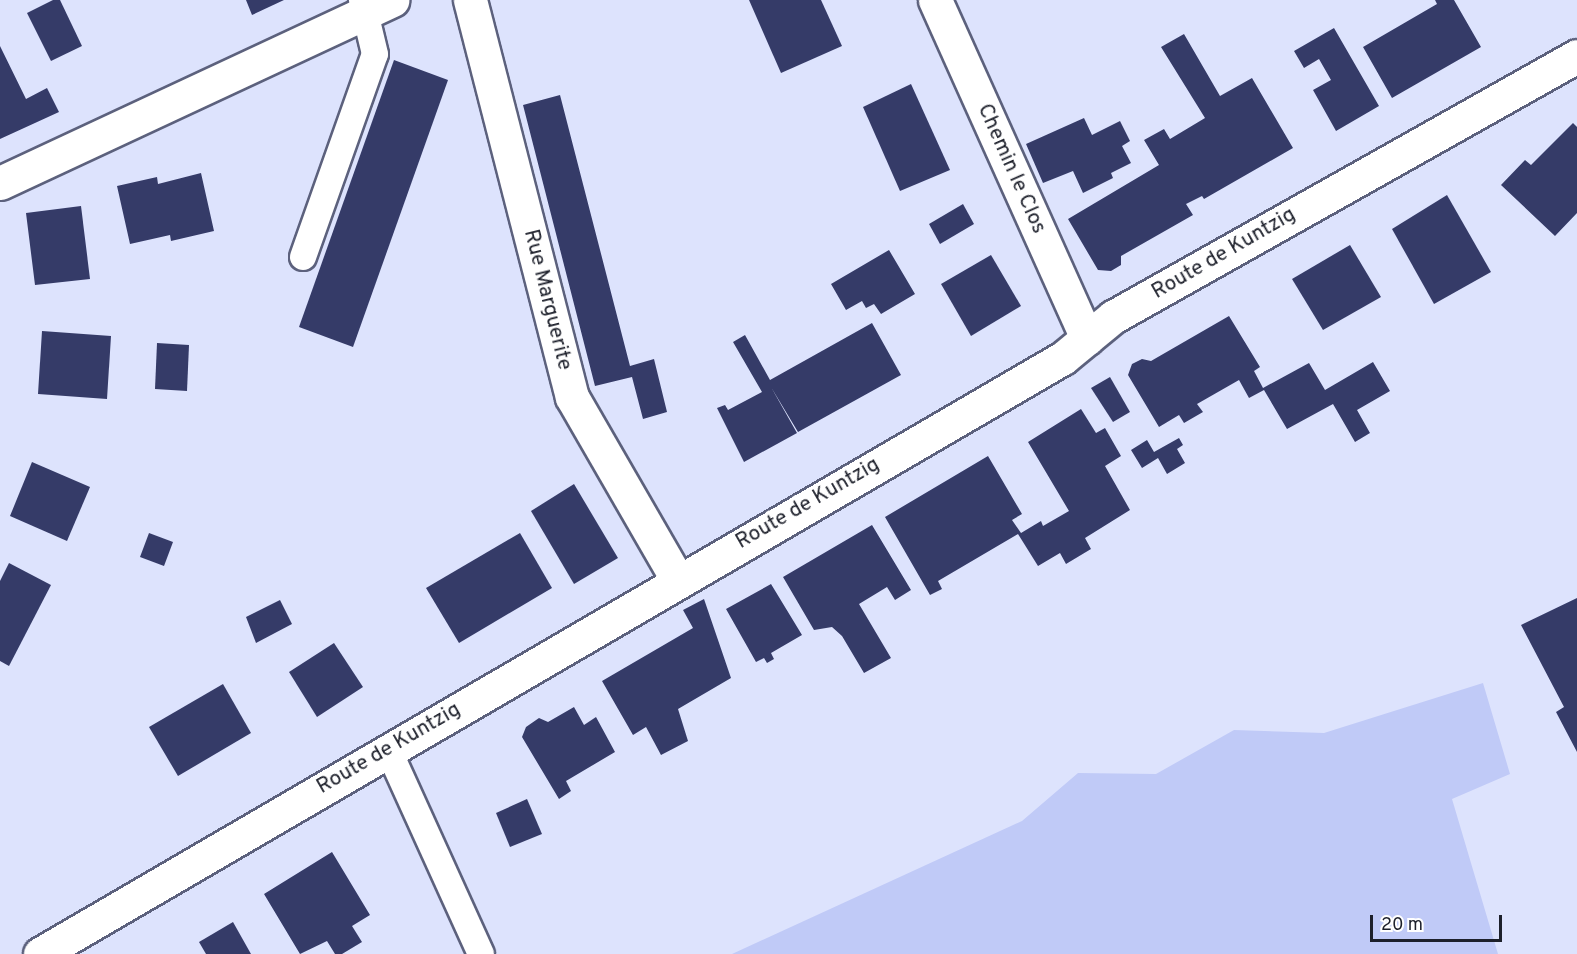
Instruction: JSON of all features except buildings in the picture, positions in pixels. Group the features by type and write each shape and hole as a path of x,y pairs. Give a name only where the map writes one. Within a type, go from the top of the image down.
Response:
{"street":[{"name":"Rue Marguerite","path":"470,0 572,397 677,579"},
{"name":"Chemin le Clos","path":"935,0 1087,338"},
{"path":"0,183 373,4"},
{"name":"Route de Kuntzig","path":"40,954 677,579 1063,358 1113,316 1577,56"}],"lane":[{"path":"303,257 375,54 373,4"},
{"path":"388,749 481,954"}],"shaded area":[{"path":"1483,683 1510,774 1452,799 1498,954 732,954 1022,821 1078,773 1156,774 1234,730 1324,733"}]}
